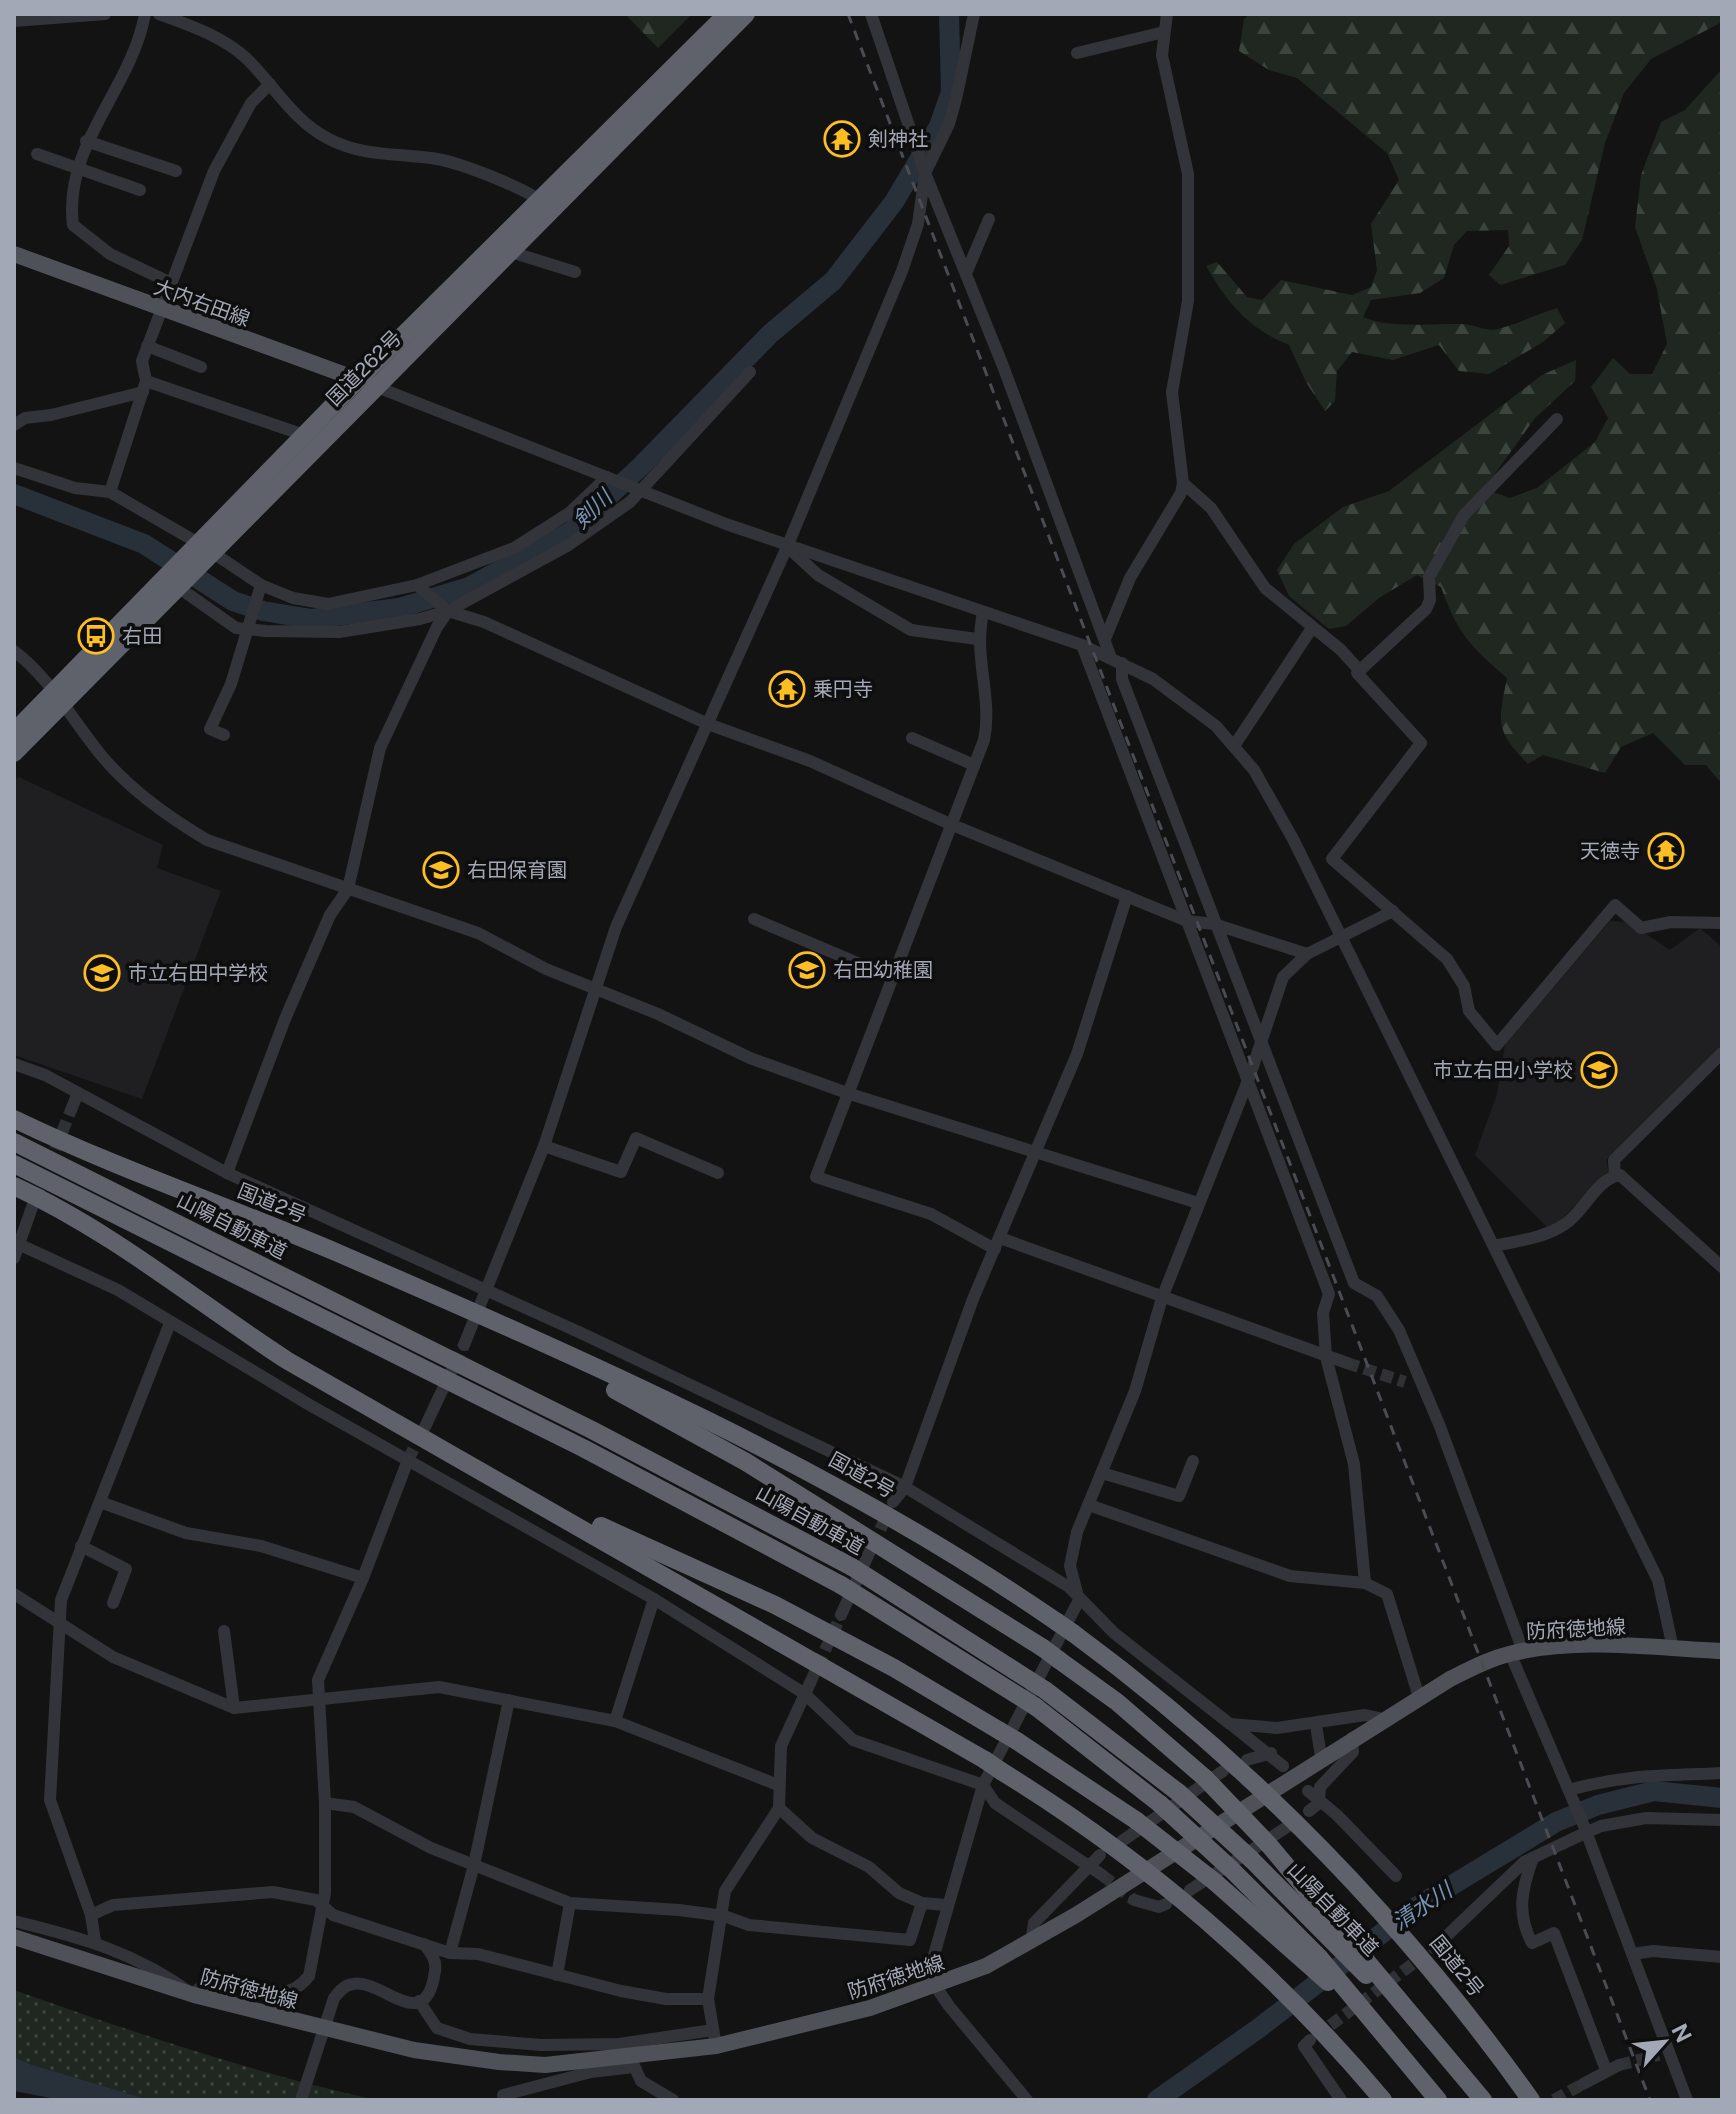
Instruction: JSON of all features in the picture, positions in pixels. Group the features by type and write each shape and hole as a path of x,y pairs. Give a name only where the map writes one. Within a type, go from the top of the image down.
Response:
{"highway":[{"name":"国道262号","path":"203,552 377,387 511,252 547,205 727,14"},
{"name":"国道262号","path":"14,753 58,699 177,582 304,435 359,379 547,205 746,14"},
{"name":"国道262号","path":"14,732 58,699"},
{"name":"国道2号","path":"14,1119 83,1152 336,1253 651,1394 853,1494 951,1551 1073,1633 1153,1694 1266,1792 1405,1937 1488,2039 1531,2100"},
{"name":"山陽自動車道","path":"14,1142 606,1437 852,1567 1045,1690 1179,1793 1344,1940 1470,2100"},
{"name":"山陽自動車道","path":"14,1164 583,1448 841,1585 1036,1707 1160,1804 1231,1869 1314,1960"},
{"path":"14,1186 113,1239 214,1313 288,1361 985,1760 1148,1870 1304,2011 1383,2100"},
{"path":"509,1330 535,1350 643,1404 746,1462 1043,1648 1117,1702 1205,1778 1269,1845 1344,1940"},
{"path":"488,1475 775,1605 894,1668 1017,1741 1137,1821 1314,1960 1433,2094"},
{"path":"1366,1966 1483,2100"}],"main road":[{"name":"大内右田線","path":"14,254 377,387"},
{"name":"防府徳地線","path":"14,1937 194,1995 322,2030 414,2050 545,2065 633,2062 715,2038 855,2012 936,1987 1031,1943 1419,1697 1462,1673 1517,1652 1588,1646 1722,1651"}],"street":[{"path":"14,21 105,14"},
{"path":"145,14 117,91 86,141 70,201 73,225 110,254 171,283"},
{"path":"159,14 229,45 270,84 294,116 331,140 360,152 439,159 526,191 547,205"},
{"path":"871,14 925,173 967,271 1105,639 1117,660 1260,1045 1354,1283 1377,1296 1399,1330 1421,1380 1517,1652 1632,1954 1664,2053 1687,2100"},
{"path":"464,1345 488,1293 544,1146 593,988 616,927 787,547 902,271 918,224 925,173 949,124 974,14"},
{"path":"1105,639 1130,578 1181,493 1183,483 1172,392 1188,301 1188,174 1162,55 1167,14"},
{"path":"1077,53 1164,32"},
{"path":"110,492 145,386 142,361 214,171 239,122 270,84"},
{"path":"86,141 176,171"},
{"path":"37,154 78,165 140,190"},
{"path":"967,271 989,219"},
{"path":"511,252 575,272"},
{"path":"147,346 201,367"},
{"path":"177,582 214,614 245,629 339,632 420,619 567,546 604,523 750,372"},
{"path":"14,425 25,418 51,415 145,386 304,435"},
{"path":"377,387 787,547 1082,645 1117,660 1184,699 1234,746 1272,799 1658,1580 1673,1648"},
{"path":"1557,419 1464,515 1429,577 1430,600 1426,609 1357,673 1421,743 1332,859 1447,959 1464,986 1469,1011 1497,1045 1615,905 1641,928 1671,922 1722,923"},
{"path":"14,468 75,488 110,492 261,585 293,598 328,604 419,587 514,548 569,513 609,478"},
{"path":"1183,483 1211,508 1265,588 1341,650 1360,671"},
{"path":"787,547 818,575 911,630 977,639"},
{"path":"224,735 210,729 231,684 245,629 261,585"},
{"path":"419,587 444,608 484,622 708,724 810,761 950,824 1187,921 1214,924 1307,954"},
{"path":"227,1173 285,1019 330,915 348,889 380,748 444,608"},
{"path":"983,613 977,639 988,725 816,1177 931,1214 998,1243 1347,1363"},
{"path":"1234,746 1312,628"},
{"path":"1082,645 1329,1294 1323,1313 1326,1357 1354,1464 1365,1583"},
{"path":"14,651 58,699 104,759 182,825 207,840 478,933 750,1058 850,1094 1198,1203"},
{"path":"912,738 974,765"},
{"path":"893,1502 905,1487 998,1243 1077,1054 1127,896"},
{"path":"1027,2100 936,1987 932,1962 946,1905 983,1785 1079,1600 1070,1566 1077,1532 1135,1391 1162,1298 1249,1078 1283,977 1307,954 1393,911"},
{"path":"754,919 893,978"},
{"path":"1494,1246 1549,1233 1567,1223 1615,1176 1614,1160 1722,1053"},
{"path":"14,1064 45,1075 227,1173 905,1487 1069,1587 1079,1600 1230,1724 1271,1753 1283,1766"},
{"path":"71,1110 78,1093"},
{"path":"544,1146 621,1172 636,1138 718,1173"},
{"path":"1615,1176 1625,1177 1722,1267"},
{"path":"14,1258 35,1199"},
{"path":"17,1243 118,1290 170,1323 808,1688 853,1740 983,1785 995,1803 1102,1875"},
{"path":"95,1941 91,1915 50,1800 58,1623 61,1600 81,1546 170,1323"},
{"path":"1405,1382 1421,1380"},
{"path":"425,1427 439,1397"},
{"path":"14,1921 95,1941 161,1973 194,1995 199,1986 215,1981 275,1995 295,1990 309,1976 324,1908 325,1803 316,1698 318,1680 363,1578 408,1460"},
{"path":"1102,1473 1179,1496 1193,1461"},
{"path":"100,1502 186,1533 261,1546 363,1578"},
{"path":"1089,1505 1290,1576 1365,1583 1387,1594 1419,1697"},
{"path":"81,1546 126,1569 113,1603"},
{"path":"841,1615 870,1551"},
{"path":"14,1594 139,1670 234,1708 439,1687 615,1721 778,1785"},
{"path":"615,1721 654,1599"},
{"path":"224,1631 234,1708"},
{"path":"419,2001 437,2028 446,2033 484,2040 541,2045 715,2038 708,1999 724,1916 725,1891 779,1808 781,1746 808,1688"},
{"path":"450,1953 474,1865 509,1700"},
{"path":"1230,1724 1277,1728 1316,1725 1365,1715 1384,1719"},
{"path":"1316,1725 1321,1757"},
{"path":"1314,1807 1320,1787 1353,1752 1352,1738"},
{"path":"1247,1760 1271,1753"},
{"path":"1122,1841 1223,1771"},
{"path":"1570,1792 1637,1775 1722,1773"},
{"path":"1308,1791 1314,1807"},
{"path":"325,1803 354,1807 431,1848 570,1903 724,1916 749,1925 910,1940 922,1903"},
{"path":"1314,1807 1337,1815 1396,1876"},
{"path":"779,1808 812,1838 869,1867 899,1893 922,1903 946,1905"},
{"path":"1434,1948 1513,1870 1585,1829 1646,1818 1722,1820"},
{"path":"1190,1890 1287,1827"},
{"path":"1031,1943 1034,1923 1100,1855"},
{"path":"1533,1858 1521,1896 1527,1934 1532,1943 1554,1933 1606,2070"},
{"path":"91,1915 113,1905 273,1892 316,1900 333,1915 450,1953 478,1954 666,1999 708,1999"},
{"path":"1134,1900 1159,1907 1166,1904"},
{"path":"557,1975 570,1903"},
{"path":"301,2100 334,1998 353,1984 363,1984 409,2004 419,2001 428,1994 436,1962 424,1944"},
{"path":"1632,1954 1653,1951 1722,1957"},
{"path":"1310,2040 1304,2046 1341,2100"},
{"path":"1349,2060 1369,2100"},
{"path":"503,2095 633,2062 641,2081 673,2100"},
{"path":"1583,2084 1619,2065"}],"shaded area":[{"name":"市立右田中学校","path":"19,777 163,845 157,868 221,891 142,1099 14,1055 14,781"},
{"name":"市立右田小学校","path":"1610,921 1628,922 1670,950 1700,928 1722,947 1722,1046 1606,1160 1609,1172 1562,1219 1547,1227 1475,1155 1497,1094 1505,1045"},
{"path":"14,2057 150,2100 61,2100 14,2091"}],"green space":[{"path":"625,14 692,14 658,48"},
{"path":"1250,14 1722,14 1722,22 1651,59 1624,93 1605,143 1582,240 1565,265 1500,285 1489,275 1509,246 1508,230 1467,231 1454,245 1444,278 1420,293 1371,300 1363,317 1398,324 1461,324 1494,330 1557,308 1565,323 1543,342 1489,374 1459,371 1439,345 1393,360 1352,352 1337,371 1335,401 1325,411 1306,382 1289,345 1261,330 1240,313 1206,266 1217,262 1247,297 1262,300 1281,280 1352,295 1371,287 1377,270 1371,224 1399,180 1387,153 1297,78 1269,70 1239,51 1244,19"},
{"path":"1722,69 1722,784 1706,765 1685,765 1653,733 1621,747 1605,773 1543,755 1528,764 1504,734 1501,716 1507,678 1466,638 1441,587 1417,575 1379,598 1346,626 1329,629 1289,596 1277,570 1294,544 1343,507 1389,491 1542,375 1576,360 1575,381 1535,418 1484,489 1510,498 1537,488 1595,442 1608,418 1591,387 1613,358 1630,374 1652,374 1667,344 1657,289 1635,227 1641,175 1661,122 1685,110"},
{"path":"14,1990 194,2051 376,2100 150,2100 30,2064 14,2057"}],"waterway":[{"name":"剣川","path":"14,494 144,544 233,601 263,611 311,619 399,608 469,587 570,532 640,467 770,334 833,281 894,202 939,126 951,92 949,14"},
{"name":"清水川","path":"1157,2100 1259,2028 1416,1907 1556,1822 1598,1805 1654,1791 1722,1798"}],"tunnel":[{"path":"35,1199 71,1110"},
{"path":"439,1397 464,1345"},
{"path":"1347,1363 1405,1382"},
{"path":"408,1460 423,1430"},
{"path":"873,1546 890,1508"},
{"path":"810,1683 841,1615"},
{"path":"1102,1875 1134,1900"},
{"path":"1316,2036 1434,1948"},
{"path":"1619,2065 1659,2055"},
{"path":"1554,2100 1583,2084"}],"railway":[{"path":"848,14 1650,2100"}],"place":[{"name":"剣神社","path":"842,139"},
{"name":"右田","path":"96,636"},
{"name":"乗円寺","path":"787,689"},
{"name":"天徳寺","path":"1666,851"},
{"name":"右田保育園","path":"441,870"},
{"name":"右田幼稚園","path":"807,970"},
{"name":"市立右田中学校","path":"102,973"},
{"name":"市立右田小学校","path":"1599,1070"}]}
